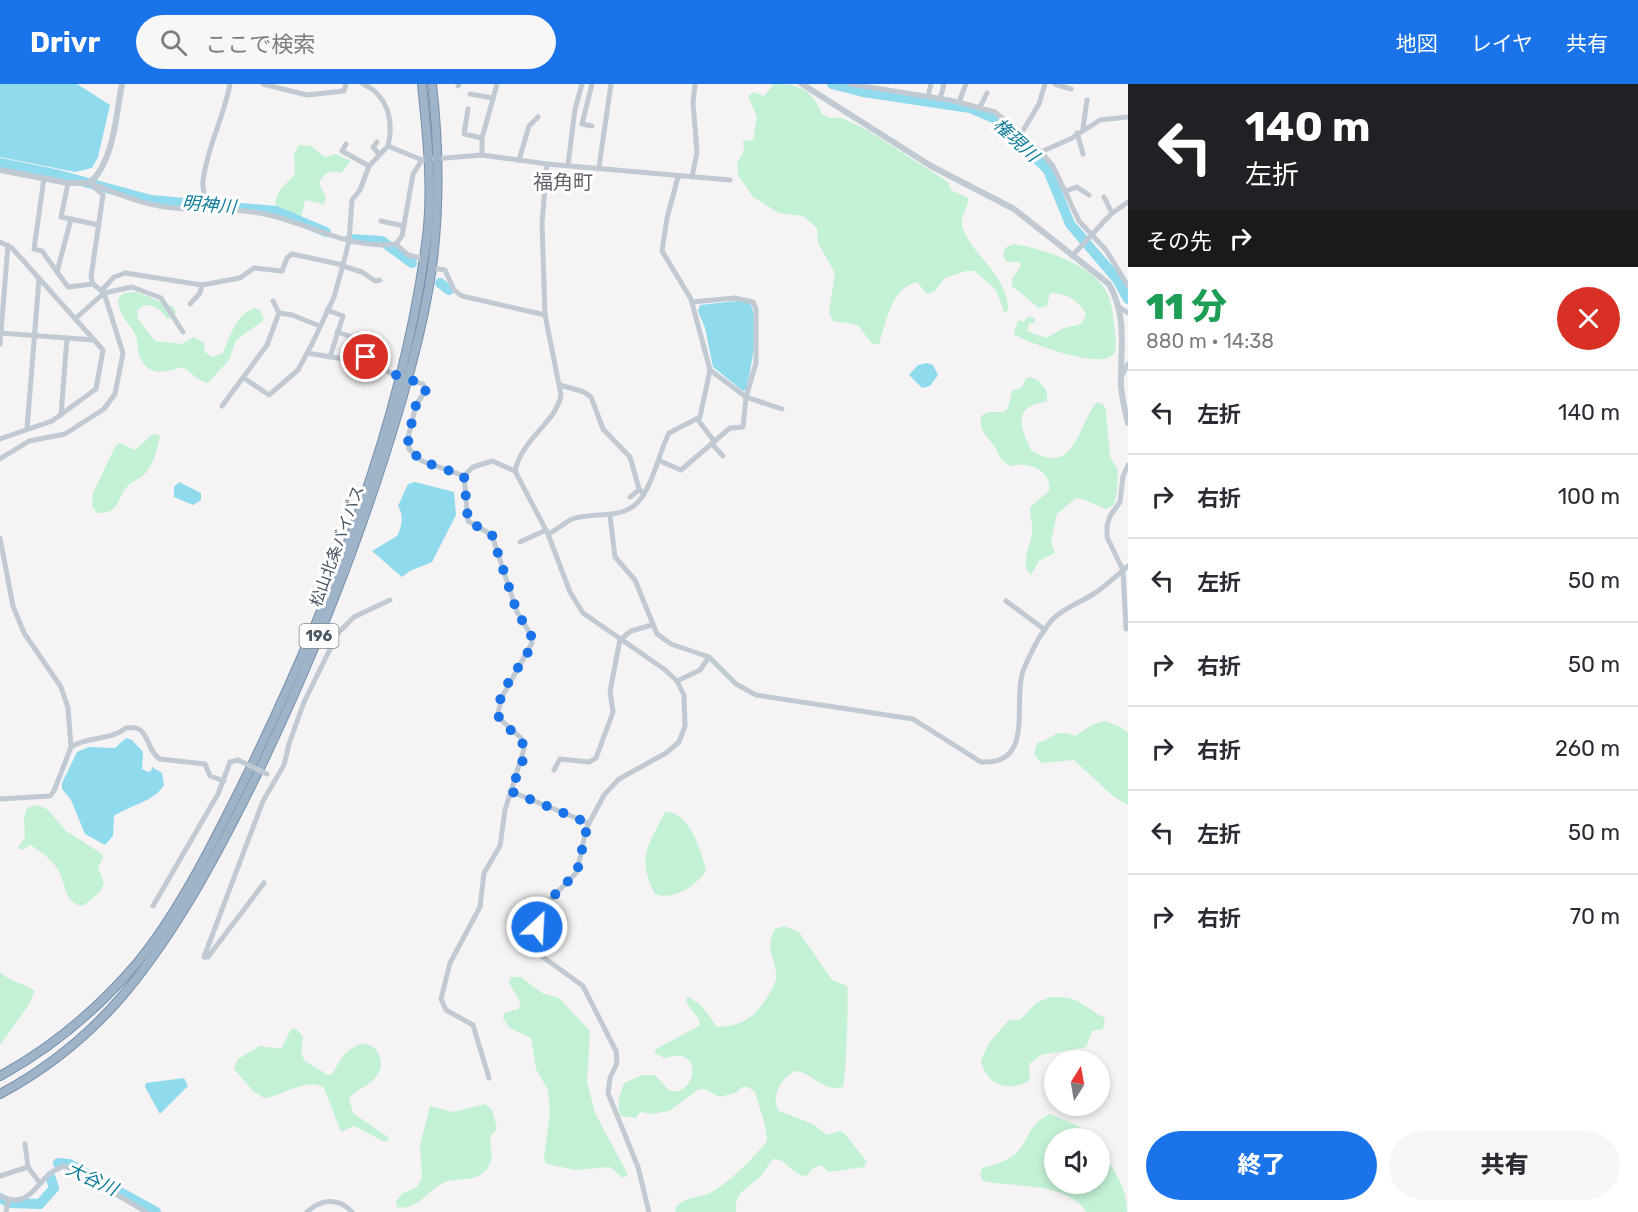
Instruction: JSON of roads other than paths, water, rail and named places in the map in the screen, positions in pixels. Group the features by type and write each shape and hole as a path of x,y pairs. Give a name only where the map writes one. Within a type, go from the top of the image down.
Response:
{"highway":[{"name":"松山北条バイパス","path":"0,1076 52,1044 85,1017 139,960 161,930 210,846 290,695 345,551 399,375 418,297 429,202 422,84"},
{"name":"松山北条バイパス","path":"0,1094 30,1078 62,1054 101,1018 147,964 217,850 290,695 351,554 408,377 432,268 438,202 438,158 432,84"}],"street":[{"path":"90,183 99,175 105,160 122,84"},
{"path":"207,209 203,183 212,142 226,107 230,84"},
{"path":"263,84 282,86 302,94 344,91 346,84"},
{"path":"302,94 303,84"},
{"path":"325,84 325,93"},
{"path":"244,378 269,395 298,370 327,310 349,242 350,205 360,190 369,166 388,146 391,127 387,108 376,93 363,84"},
{"path":"482,155 482,138 497,84"},
{"path":"568,165 575,109 582,84"},
{"path":"592,84 582,124 592,126"},
{"path":"599,167 611,84"},
{"path":"692,177 697,152 693,103 695,84"},
{"path":"802,84 931,166 1014,209 1109,284 1118,306 1124,338 1122,375 1128,423"},
{"path":"850,84 928,96 995,112 1041,152 1053,166 1079,221 1090,236 1106,250 1128,286"},
{"path":"898,91 900,84"},
{"path":"928,96 931,84"},
{"path":"940,99 944,84"},
{"path":"958,102 966,84"},
{"path":"1021,134 1039,105 1045,84"},
{"path":"1055,84 1071,89"},
{"path":"980,107 987,93"},
{"path":"470,94 493,98"},
{"path":"1083,129 1087,100"},
{"path":"468,109 464,134 482,138"},
{"path":"519,160 529,126 538,117"},
{"path":"1041,152 1072,138 1100,120 1128,117"},
{"path":"1077,133 1083,154"},
{"path":"376,142 373,147 379,154"},
{"path":"346,144 342,151 369,166"},
{"path":"388,146 425,159 482,155 547,164 730,180"},
{"path":"0,170 68,183 90,183 151,205 273,215 349,242 383,245 393,244 402,236 413,174 425,159"},
{"path":"515,471 524,447 560,404 560,385 545,315 542,223 547,164"},
{"path":"678,177 667,218 663,251 692,303 710,370 698,420 723,456"},
{"path":"0,459 29,441 65,434 104,409 117,389 123,353 103,291 93,284 68,287 42,251 34,249 44,178"},
{"path":"68,183 61,217 99,225"},
{"path":"90,183 103,195 91,268 93,284"},
{"path":"1066,191 1077,187 1089,193"},
{"path":"1104,197 1112,213"},
{"path":"1072,256 1112,213 1128,202"},
{"path":"57,272 71,219"},
{"path":"381,221 404,226"},
{"path":"0,242 8,245 103,350 96,389 61,415 0,440"},
{"path":"393,244 408,255 424,259"},
{"path":"0,344 8,245"},
{"path":"75,319 114,277 125,273 202,285 240,278 254,268 282,271 287,258 292,255 343,265 362,272 375,281 380,280"},
{"path":"432,268 445,270 454,290 462,296 545,315"},
{"path":"27,429 39,279"},
{"path":"190,304 200,293 202,285"},
{"path":"103,291 127,287 150,292 162,298 183,332"},
{"path":"660,461 681,470 730,428 743,427 746,397 756,363 756,305 749,300 735,297 692,303"},
{"path":"222,406 267,345 279,313 273,301"},
{"path":"1118,306 1128,313"},
{"path":"327,310 343,316 330,357"},
{"path":"279,313 292,315 320,326"},
{"path":"337,332 352,337 358,334"},
{"path":"0,333 94,340"},
{"path":"61,415 67,338"},
{"path":"308,353 350,360 370,357 390,373 419,381 426,390 416,405 408,438 409,449 422,461 464,476"},
{"path":"1122,375 1128,364"},
{"path":"710,370 746,397 782,409"},
{"path":"560,385 584,392 591,397 603,429 630,457 642,492"},
{"path":"520,542 571,520 610,516 629,509 660,461 669,433 698,420"},
{"path":"464,476 473,467 492,461 515,471 547,532 558,564 577,604 591,620 677,681 684,695 686,726 679,742 666,753 619,778 604,795 588,823 577,872 543,907 537,927 537,940 543,957 575,980 588,993 616,1051 617,1063 610,1078 608,1093 638,1167 649,1212"},
{"path":"1126,628 1125,568 1107,537 1107,526 1110,516 1120,502 1123,476 1128,465"},
{"path":"464,476 468,521 492,535 517,612 531,635 532,644 502,697 498,712 500,719 521,738 524,749 505,810 500,846 484,873 480,907 450,963 441,999 446,1010 473,1025 489,1078"},
{"path":"630,497 642,492"},
{"path":"610,516 615,557 635,580 652,625 657,634 666,642 709,657 736,684 756,695 913,719 931,728 967,755 989,762 1007,755 1017,741 1022,674 1045,630 1058,614 1094,594 1125,568"},
{"path":"0,538 13,606 24,633 61,687 66,700 71,747 50,796 0,799"},
{"path":"264,883 208,957 204,957 263,801 277,779 304,702 338,633 346,622 390,600"},
{"path":"1005,601 1045,630"},
{"path":"554,770 560,759 589,762 596,758 613,712 610,691 620,640 631,631 652,625"},
{"path":"677,681 700,670 709,657"},
{"path":"290,695 304,702"},
{"path":"71,747 78,742 118,734 126,728 137,728 146,735 154,756 160,759 205,764 210,776 224,782"},
{"path":"153,906 224,782 230,762 238,760 277,779"},
{"path":"510,791 588,823"},
{"path":"25,1144 28,1167 40,1184"},
{"path":"0,1176 28,1167"},
{"path":"0,1187 0,1196 19,1202 26,1199 52,1171 69,1167 146,1212"},
{"path":"6,1212 8,1200"},
{"path":"307,1212 328,1201 341,1203 352,1212"}],"water":[{"path":"0,84 77,84 110,105 98,157 92,168 75,172 0,157"},
{"path":"737,301 750,303 755,322 752,359 746,390 743,391 713,367 705,328 698,311 700,305"},
{"path":"926,363 933,365 938,375 930,386 922,388 909,375 918,365"},
{"path":"179,482 201,493 201,500 193,505 174,497 174,487"},
{"path":"415,482 454,492 456,515 432,562 402,577 372,551 397,536 402,521 398,506 408,484"},
{"path":"126,738 132,740 143,752 142,769 148,772 152,767 162,773 164,785 160,791 148,799 114,816 113,836 105,845 85,834 71,800 62,789 62,783 77,752 89,747 115,748"},
{"path":"184,1078 188,1086 160,1114 145,1087 146,1083"}],"waterway":[{"name":"権現川","path":"832,84 863,92 970,108 998,120 1048,170 1070,224 1117,279 1128,299"},
{"name":"明神川","path":"0,163 59,175 151,200 276,211 326,232"},
{"name":"明神川","path":"350,239 382,241 412,263"},
{"name":"明神川","path":"440,283 449,290"},
{"name":"大谷川","path":"58,1163 69,1164 156,1212"},
{"name":"大谷川","path":"0,1198 10,1203 40,1204 54,1188 50,1176"}],"district":[{"name":"福角町","path":"563,182"}]}
